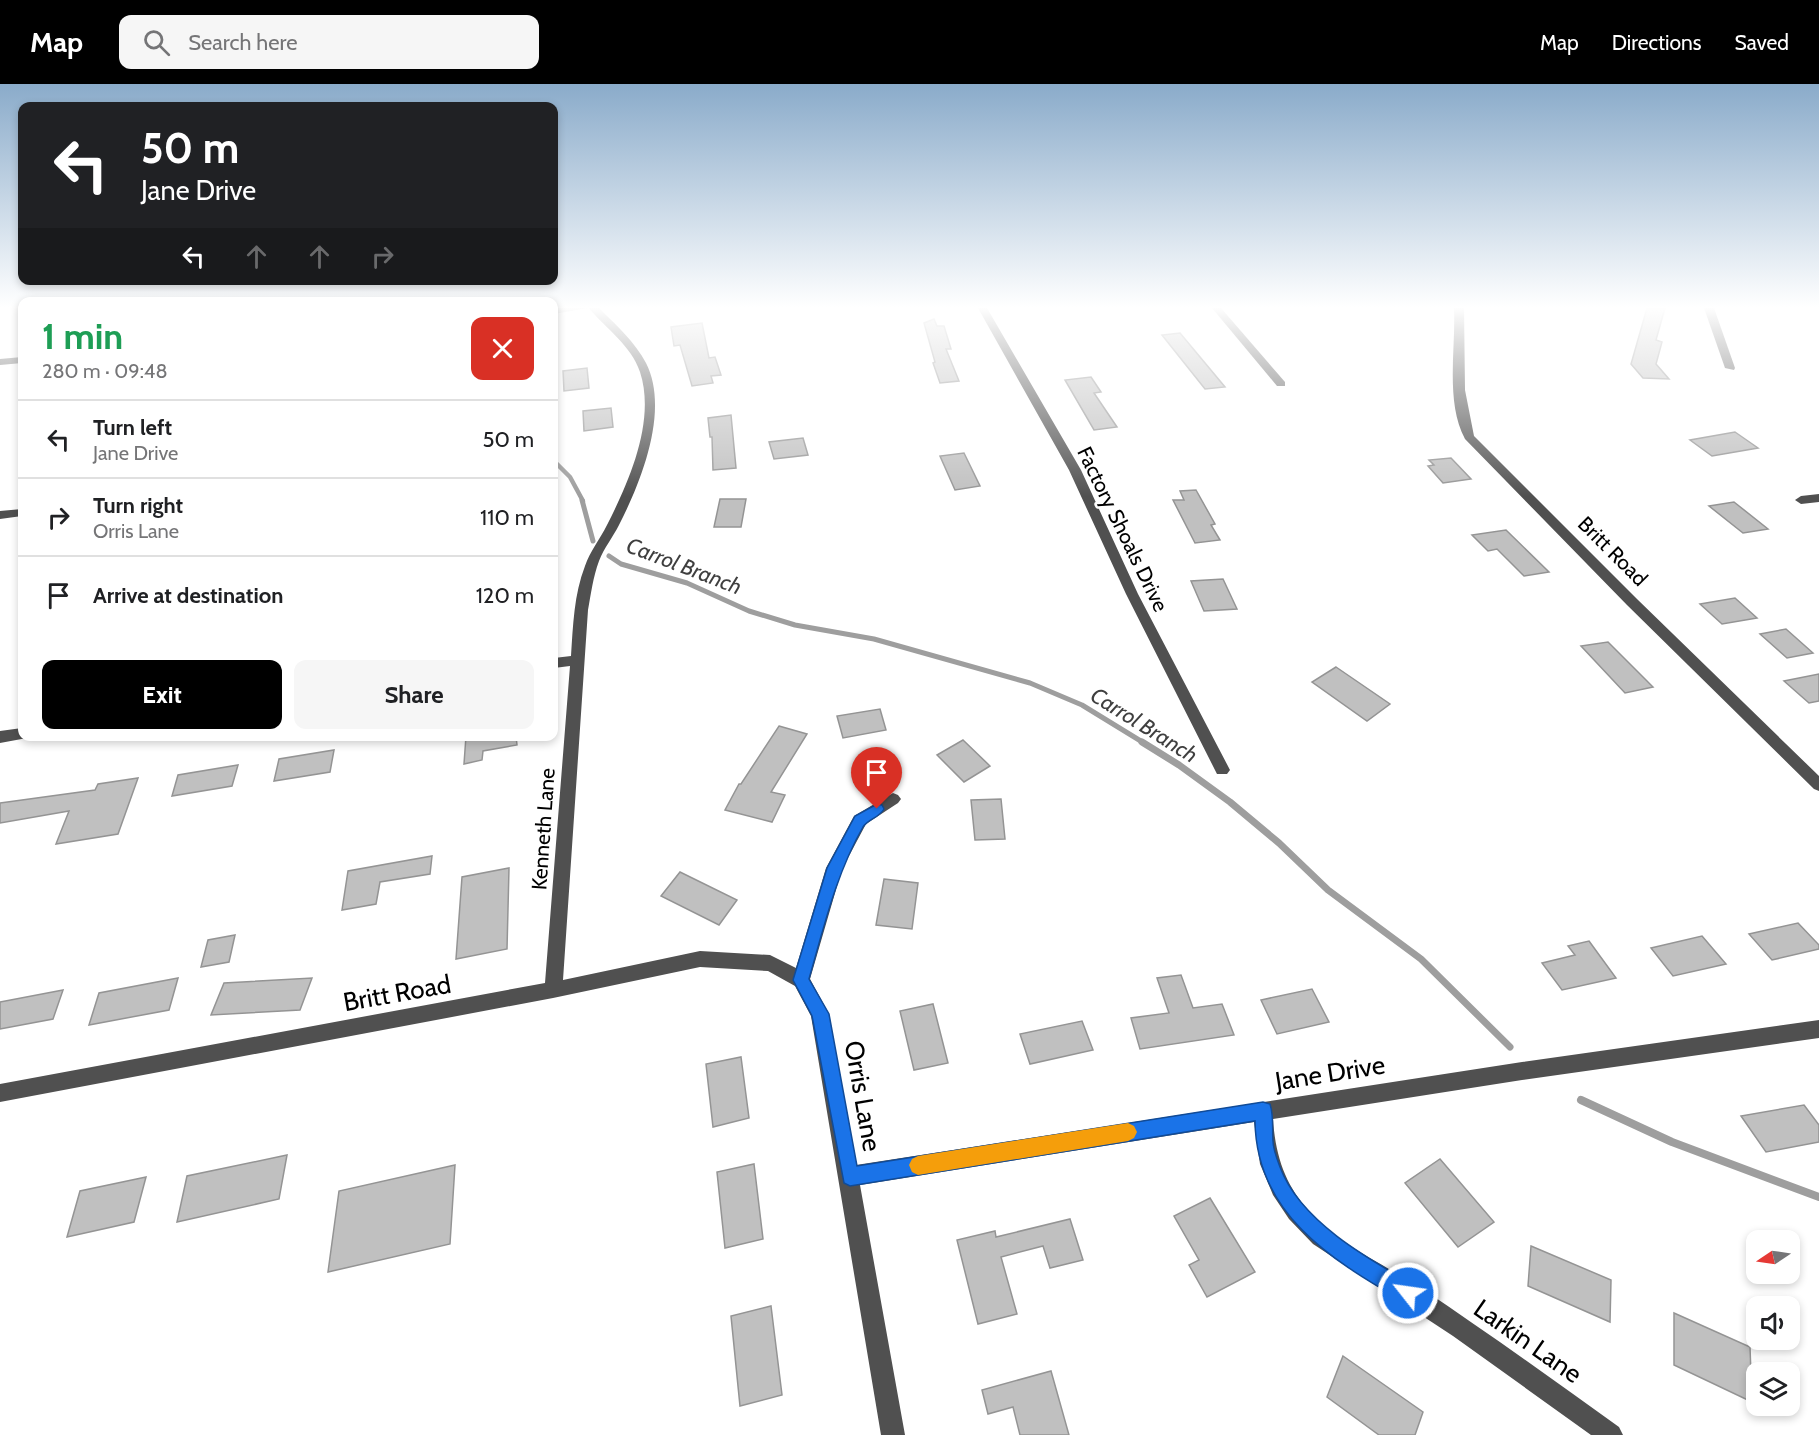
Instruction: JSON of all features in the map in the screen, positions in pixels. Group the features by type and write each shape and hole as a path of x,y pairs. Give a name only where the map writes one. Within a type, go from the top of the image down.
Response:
{"street":[{"name":"Kenneth Lane","path":"553,990 581,610 591,566 639,466 647,432 649,404 645,371"},
{"name":"Factory Shoals Drive","path":"1018,371 1075,470 1132,594 1222,770"},
{"path":"1270,371 1281,384"},
{"name":"Britt Road","path":"1460,371 1460,396 1469,437 1632,602 1819,785"},
{"path":"1801,500 1819,498"},
{"path":"0,515 18,513"},
{"path":"558,662 576,660"},
{"path":"0,737 18,735"},
{"path":"801,980 834,868 860,820 893,799"},
{"name":"Britt Road","path":"0,1093 553,990 700,959 770,963 801,980"},
{"name":"Orris Lane","path":"801,980 820,1014 850,1176 893,1435"},
{"name":"Jane Drive","path":"850,1176 1522,1071 1819,1029"},
{"name":"Larkin Lane","path":"1263,1111 1264,1144 1272,1173 1282,1192 1305,1220 1326,1240 1363,1267 1408,1293 1611,1435"}],"building":[{"path":"563,371 587,371 589,388 564,391"},
{"path":"688,371 720,371 721,375 711,376 713,383 692,386"},
{"path":"936,371 955,371 959,381 940,383"},
{"path":"1191,371 1212,371 1225,387 1205,389"},
{"path":"1637,371 1662,371 1669,379 1643,378"},
{"path":"1091,377 1101,392 1094,393 1117,427 1094,430 1065,380"},
{"path":"611,408 613,427 584,431 583,411"},
{"path":"731,415 736,468 713,470 712,437 710,437 708,418"},
{"path":"1735,432 1758,448 1712,456 1690,440"},
{"path":"803,438 808,455 774,459 769,442"},
{"path":"964,453 980,486 955,490 940,456"},
{"path":"1451,458 1471,479 1443,483 1428,466 1434,465 1429,460"},
{"path":"1196,490 1215,524 1211,525 1220,540 1195,543 1173,500 1184,500 1180,491"},
{"path":"720,499 746,499 741,527 714,527"},
{"path":"1734,502 1768,529 1743,533 1709,506"},
{"path":"1506,530 1549,572 1524,576 1497,549 1488,551 1472,535"},
{"path":"1223,579 1237,609 1204,611 1191,581"},
{"path":"1735,598 1757,618 1722,624 1700,604"},
{"path":"1786,629 1813,653 1787,658 1760,634"},
{"path":"1608,642 1653,687 1625,693 1581,646"},
{"path":"1336,667 1390,704 1367,721 1312,682"},
{"path":"1819,674 1819,701 1809,703 1784,681"},
{"path":"880,709 886,730 843,738 837,716"},
{"path":"779,726 807,734 771,792 785,795 772,822 725,810 739,784"},
{"path":"963,740 990,766 964,782 937,755"},
{"path":"466,741 517,741 517,745 483,751 482,760 464,764"},
{"path":"334,750 330,772 274,781 279,759"},
{"path":"238,765 232,786 172,796 178,775"},
{"path":"138,778 118,834 56,844 69,811 0,823 0,803 95,790 98,784"},
{"path":"1001,799 1005,839 975,840 971,800"},
{"path":"432,856 430,874 380,882 376,904 342,910 348,871"},
{"path":"509,868 507,949 456,959 462,877"},
{"path":"680,872 737,900 719,925 661,896"},
{"path":"884,879 918,883 912,929 876,925"},
{"path":"1798,923 1819,945 1819,949 1772,960 1749,934"},
{"path":"235,935 229,962 201,967 208,940"},
{"path":"1702,936 1726,964 1673,976 1651,948"},
{"path":"1589,941 1616,978 1562,990 1542,963 1575,955 1568,946"},
{"path":"1181,975 1193,1008 1222,1004 1234,1035 1140,1049 1131,1018 1169,1013 1157,978"},
{"path":"178,978 169,1010 89,1025 99,993"},
{"path":"312,978 300,1010 211,1015 224,983"},
{"path":"1312,989 1329,1022 1277,1034 1261,1000"},
{"path":"63,990 53,1019 0,1029 0,1002"},
{"path":"933,1004 948,1063 914,1070 900,1011"},
{"path":"1082,1021 1093,1050 1030,1064 1020,1034"},
{"path":"741,1057 749,1118 713,1127 706,1064"},
{"path":"1804,1105 1819,1125 1819,1142 1766,1152 1741,1116"},
{"path":"287,1155 279,1199 177,1222 187,1176"},
{"path":"1440,1159 1494,1222 1458,1247 1405,1183"},
{"path":"754,1164 763,1239 725,1248 717,1172"},
{"path":"455,1165 450,1244 328,1272 339,1191"},
{"path":"146,1177 134,1222 67,1237 80,1191"},
{"path":"1210,1198 1255,1272 1207,1297 1189,1265 1199,1260 1174,1216"},
{"path":"1070,1219 1083,1260 1050,1268 1043,1246 1001,1257 1017,1314 978,1324 957,1240 995,1231 996,1237"},
{"path":"1531,1246 1611,1280 1610,1322 1528,1286"},
{"path":"771,1306 782,1395 740,1406 731,1316"},
{"path":"1674,1313 1746,1345 1746,1350 1750,1350 1751,1362 1746,1362 1746,1399 1674,1365"},
{"path":"1343,1356 1423,1412 1415,1435 1379,1435 1327,1397"},
{"path":"1051,1371 1069,1435 1020,1435 1013,1407 988,1414 982,1390"}],"waterway":[{"path":"558,465 570,477 583,501"},
{"path":"582,500 593,541"},
{"name":"Carrol Branch","path":"609,556 621,564 687,583 749,611 795,625 874,639 1030,683 1082,705 1144,743"},
{"name":"Carrol Branch","path":"1142,742 1179,765 1230,802 1279,843 1328,890 1421,959 1510,1047"},
{"path":"1581,1100 1672,1142 1819,1197"}],"slow traffic":[{"path":"918,1165 1128,1132"}],"route":[{"path":"877,809 860,820 834,868 801,980 820,1014 850,1176 1263,1111 1264,1144 1272,1173 1298,1214 1326,1240 1363,1267 1408,1293"}]}
